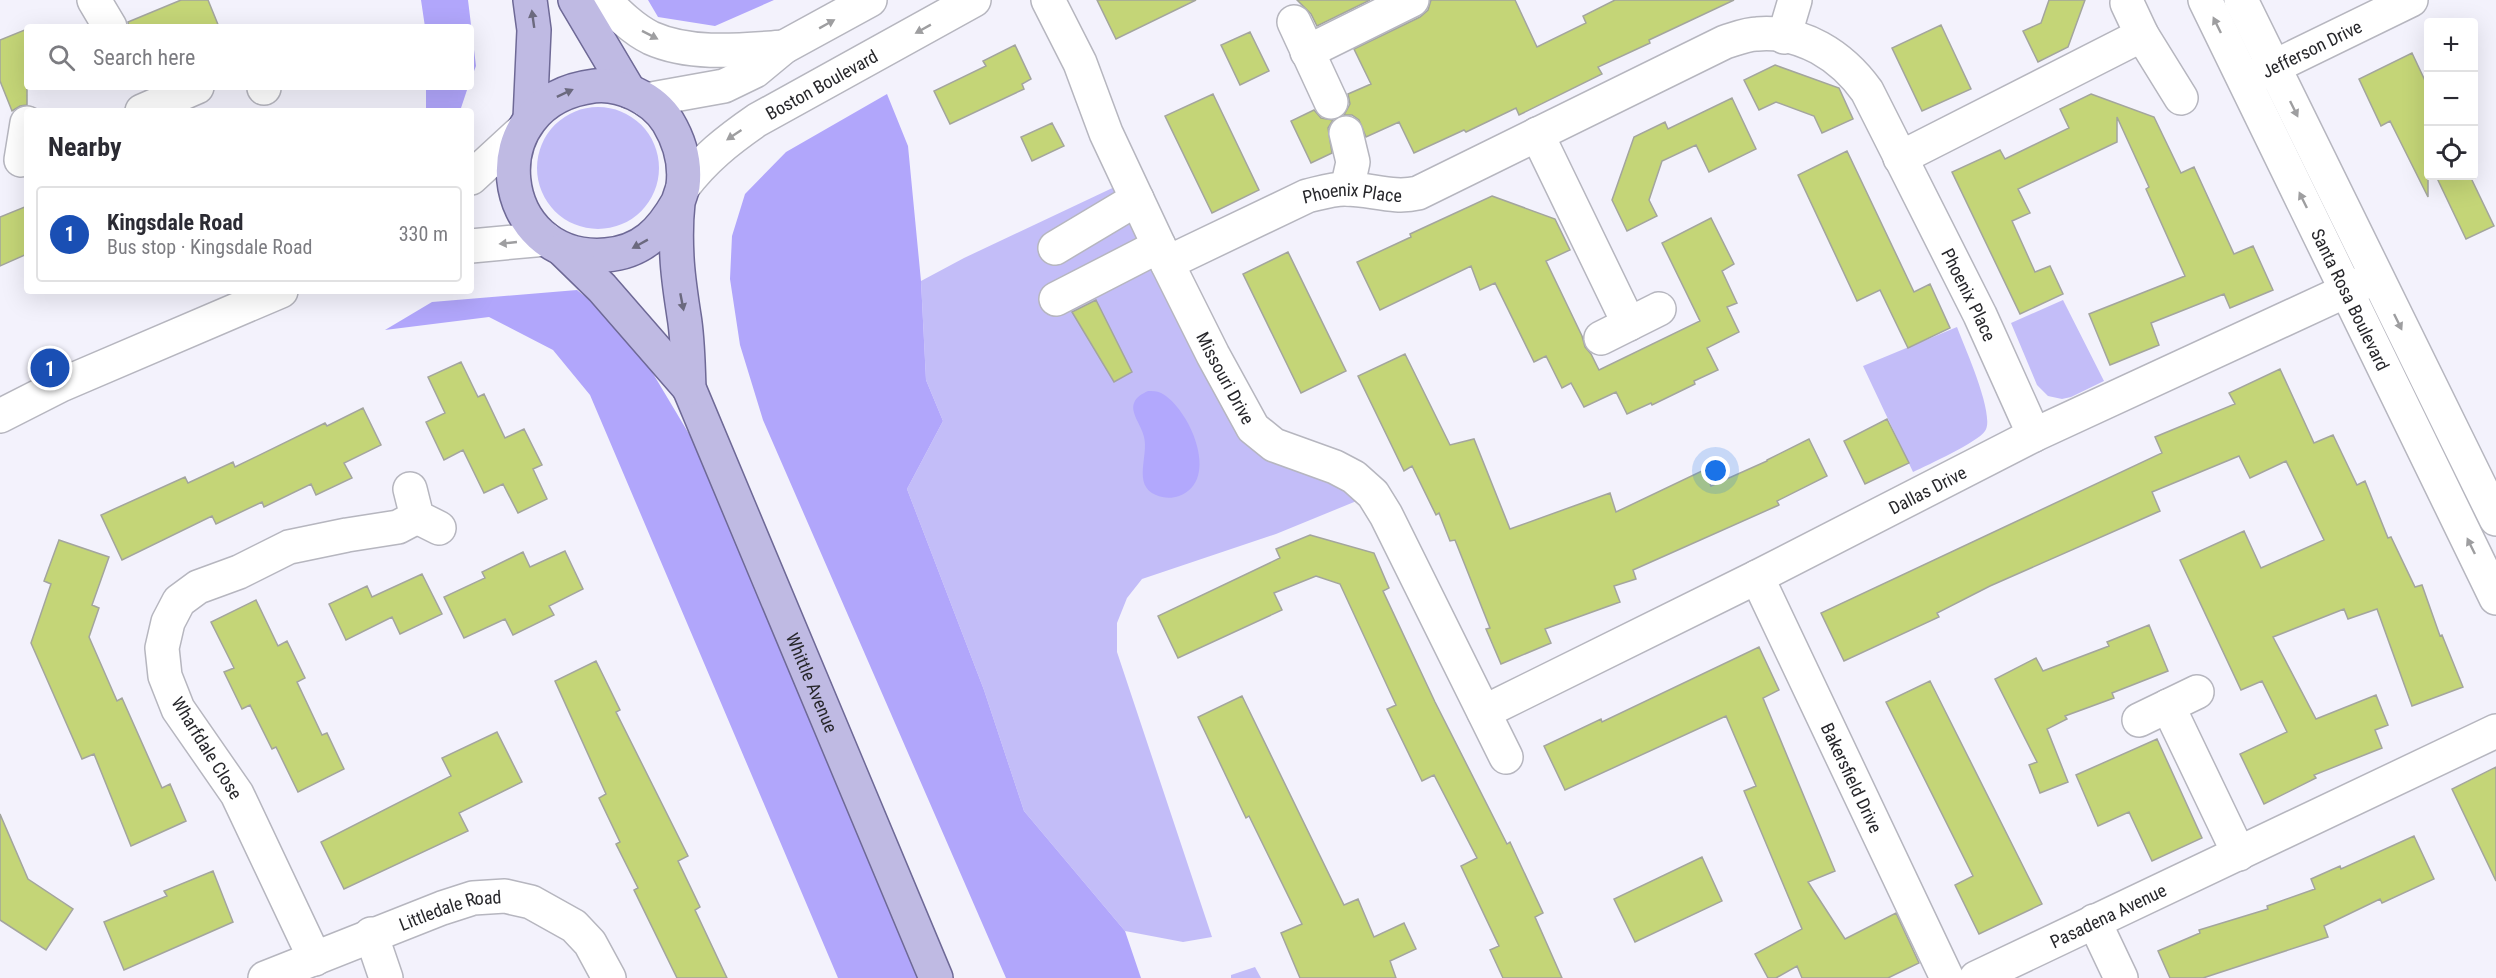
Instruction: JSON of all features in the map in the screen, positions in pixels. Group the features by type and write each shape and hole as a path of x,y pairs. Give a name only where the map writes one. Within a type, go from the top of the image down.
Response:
{"main road":[{"path":"530,0 534,30 526,126 513,160 514,190 526,218 555,244 590,256 618,254 643,244 664,226 680,194 684,162 678,138 665,117 638,95 575,0"},
{"path":"526,126 550,100 575,88 602,85 638,95"},
{"name":"Whittle Avenue","path":"680,194 677,255 679,287 685,318 689,388"},
{"name":"Whittle Avenue","path":"555,244 602,288 689,388 936,978"}],"street":[{"path":"94,0 108,24"},
{"path":"604,0 624,19 651,38 684,47 718,50 784,47"},
{"path":"638,95 724,86 755,71 784,47 870,0"},
{"name":"Boston Boulevard","path":"680,194 701,163 724,142 757,120 974,0"},
{"name":"Missouri Drive","path":"1048,0 1080,63 1106,133 1163,254 1203,336 1253,428 1274,445 1335,467 1354,477 1373,494 1386,515 1506,757"},
{"path":"1307,52 1412,0"},
{"path":"1784,37 1795,0"},
{"name":"Santa Rosa Boulevard","path":"2205,0 2496,598"},
{"name":"Santa Rosa Boulevard","path":"2241,0 2376,277 2487,479 2496,519"},
{"name":"Jefferson Drive","path":"2245,81 2411,0"},
{"path":"2127,3 2142,35 2181,98"},
{"path":"1294,22 1331,102"},
{"name":"Phoenix Place","path":"1056,299 1307,196 1328,190 1347,189 1393,196 1418,193 1725,42 1757,34 1784,37 1809,43 1830,54 1852,70 1867,91 1980,315 2034,435"},
{"path":"1900,158 2142,35"},
{"path":"141,103 186,90"},
{"path":"474,175 526,126"},
{"path":"1346,133 1353,162 1347,189"},
{"path":"1537,134 1615,331 1659,309"},
{"path":"1055,248 1137,199"},
{"path":"474,246 555,244"},
{"name":"Dallas Drive","path":"1484,712 1757,577 2034,435 2376,277"},
{"path":"0,416 61,385 274,294"},
{"path":"2447,497 2487,479"},
{"name":"Wharfdale Close","path":"315,959 237,794 178,709 165,676 162,648 168,622 179,601 198,586 238,572 289,547 398,527 422,511"},
{"name":"Bakersfield Drive","path":"1757,577 1947,978"},
{"path":"2139,720 2197,692"},
{"path":"2168,706 2239,854"},
{"name":"Pasadena Avenue","path":"1976,978 2496,731"},
{"name":"Littledale Road","path":"266,978 371,934 473,898 505,896 531,902 574,926 590,943 609,978"},
{"path":"2094,921 2121,978"},
{"path":"371,934 386,978"}],"shaded area":[{"path":"421,0 468,0 471,24 425,24"},
{"path":"648,0 774,0 715,26 658,17"},
{"path":"426,90 467,90 461,108 426,108"},
{"path":"887,94 908,146 921,281 926,380 943,421 907,489 984,690 1024,811 1125,931 1141,978 1006,978 763,420 740,345 730,279 732,236 745,194 786,152"},
{"path":"598,107 621,111 641,125 655,145 659,168 655,191 641,211 621,225 598,229 575,225 555,211 541,191 537,168 541,145 555,125 575,111"},
{"path":"1123,183 1244,433 1332,471 1359,500 1276,534 1142,579 1127,598 1117,623 1117,652 1212,937 1183,942 1125,931 1024,811 984,690 907,489 943,421 926,380 921,281 964,258"},
{"path":"577,290 627,330 701,454 922,978 838,978 590,395 553,350 489,317 385,330 432,302"},
{"path":"2063,300 2104,381 2062,399 2048,396 2037,385 2011,323"},
{"path":"1957,327 1983,397 1987,423 1985,431 1963,447 1913,472 1863,366"},
{"path":"1148,391 1159,392 1172,401 1182,413 1197,444 1200,461 1198,476 1192,488 1176,497 1167,498 1156,495 1149,490 1143,477 1144,437 1133,407 1138,397"},
{"path":"1255,967 1261,978 1231,978 1231,975"}],"building":[{"path":"181,0 208,0 218,24 128,24 128,22"},
{"path":"1097,0 1196,0 1116,39"},
{"path":"1297,0 1370,0 1317,26 1311,14"},
{"path":"1431,0 1515,0 1537,47 1586,23 1583,16 1615,0 1734,0 1598,67 1602,74 1519,115 1516,108 1414,153 1399,122 1366,137 1359,120 1352,115 1344,115 1350,104 1348,94 1371,84 1354,49 1420,17 1428,10"},
{"path":"2049,0 2085,0 2068,47 2038,62 2023,31 2041,23"},
{"path":"1941,25 1971,89 1922,111 1892,48"},
{"path":"24,30 24,90 27,90 27,105 12,111 0,81 0,40"},
{"path":"1250,32 1269,71 1240,85 1221,45"},
{"path":"1015,45 1031,79 1022,84 1024,89 950,124 934,91 986,66 983,61"},
{"path":"2412,53 2424,78 2424,180 2428,180 2428,197 2390,121 2381,126 2359,79"},
{"path":"1775,65 1839,88 1853,119 1822,133 1814,116 1776,102 1759,110 1744,80"},
{"path":"1213,94 1259,190 1212,213 1165,116"},
{"path":"2091,94 2154,117 2181,173 2194,167 2234,254 2253,246 2273,290 2230,308 2224,294 2151,323 2159,345 2110,365 2089,314 2185,276 2146,189 2149,187 2117,117 2117,142 2018,189 2030,213 2012,221 2035,272 2050,266 2063,294 2020,314 1952,172 2000,150 2005,159 2069,128 2060,109"},
{"path":"1732,98 1756,149 1709,172 1696,145 1662,161 1649,200 1657,216 1627,231 1612,200 1634,137 1665,122 1668,129"},
{"path":"1314,110 1321,118 1333,120 1328,128 1332,153 1311,163 1291,121"},
{"path":"1052,123 1064,146 1032,161 1021,137"},
{"path":"1847,151 1914,292 1930,284 1950,328 1908,348 1880,290 1857,301 1798,175"},
{"path":"2438,180 2472,180 2494,226 2466,239"},
{"path":"1492,196 1555,219 1570,250 1546,261 1582,336 1585,347 1599,370 1700,321 1662,243 1711,218 1734,264 1722,271 1737,303 1727,307 1739,332 1707,348 1718,370 1652,405 1651,403 1627,414 1616,392 1584,407 1571,383 1562,388 1546,356 1534,362 1495,283 1480,290 1471,266 1380,310 1357,262 1411,237 1410,234"},
{"path":"24,207 24,255 0,266 0,217"},
{"path":"1288,252 1346,371 1301,393 1243,274"},
{"path":"1096,300 1132,372 1114,382 1072,312"},
{"path":"1405,354 1450,445 1474,439 1510,529 1610,493 1616,512 1704,470 1711,486 1809,439 1827,476 1777,501 1779,505 1633,570 1636,579 1614,586 1620,602 1545,629 1551,643 1501,664 1486,629 1490,628 1455,540 1450,541 1439,513 1436,515 1412,466 1404,471 1358,376"},
{"path":"461,362 478,397 484,394 505,438 524,429 542,465 533,469 547,499 518,513 503,484 484,493 463,450 444,460 426,422 445,413 428,377"},
{"path":"2280,369 2314,443 2333,435 2357,485 2365,481 2388,538 2391,537 2415,587 2422,585 2440,636 2442,635 2463,687 2412,706 2377,609 2348,619 2344,609 2273,637 2316,719 2376,695 2388,725 2375,730 2382,748 2314,775 2316,778 2264,804 2240,754 2287,732 2262,681 2241,690 2180,560 2244,531 2261,568 2324,540 2286,461 2250,478 2239,456 2152,492 2160,511 1990,586 1937,613 1939,617 1844,661 1821,613 2162,453 2155,437 2235,404 2229,393"},
{"path":"363,408 381,445 344,463 352,478 316,495 311,484 264,507 262,502 216,524 212,516 122,560 101,515 185,477 188,483 233,462 235,467 325,423 327,426"},
{"path":"1887,419 1909,463 1865,484 1844,441"},
{"path":"1310,535 1374,553 1389,588 1383,591 1435,702 1507,844 1510,842 1543,913 1535,917 1562,978 1503,978 1490,950 1499,946 1461,866 1477,858 1434,775 1422,781 1387,709 1396,705 1340,584 1316,576 1274,593 1282,610 1178,658 1158,616 1280,558 1276,549"},
{"path":"59,540 109,557 92,605 99,608 89,637 117,701 122,698 162,788 170,784 186,821 131,846 94,754 82,759 31,643 51,584 44,581"},
{"path":"565,551 583,589 549,606 554,615 513,635 505,619 464,638 444,597 485,578 482,572 523,552 530,567"},
{"path":"422,574 442,614 400,634 392,617 346,640 329,604 367,586 372,597"},
{"path":"256,600 278,646 287,641 305,678 297,682 322,735 327,733 344,769 298,792 276,747 272,749 250,705 242,709 224,672 234,668 211,622"},
{"path":"2149,625 2168,671 2112,693 2114,698 2065,716 2067,719 2047,729 2068,782 2040,793 2029,765 2037,762 1995,679 2036,658 2043,671 2109,646 2107,642"},
{"path":"1759,647 1779,690 1763,698 1835,871 1808,882 1845,939 1896,913 1919,963 1888,978 1802,978 1797,966 1776,978 1768,978 1755,954 1802,929 1744,791 1756,786 1726,716 1565,790 1544,746 1601,719 1602,722"},
{"path":"596,661 620,710 616,712 688,856 678,861 700,907 695,910 727,978 677,978 634,890 638,888 616,844 620,842 599,798 606,794 555,681"},
{"path":"1930,681 2042,904 1979,934 1955,885 1973,876 1886,702"},
{"path":"1242,696 1344,905 1358,899 1374,937 1404,923 1416,949 1390,961 1396,978 1300,978 1281,933 1302,924 1249,816 1246,818 1198,717"},
{"path":"497,732 522,782 459,813 468,831 344,889 321,842 451,776 442,758"},
{"path":"2157,739 2202,838 2152,861 2129,812 2098,826 2076,775"},
{"path":"2496,767 2496,881 2452,789"},
{"path":"0,814 28,879 73,909 46,950 0,920"},
{"path":"2414,836 2434,879 2382,903 2380,899 2324,926 2328,937 2203,978 2170,978 2158,951 2200,933 2199,930 2268,909 2267,906 2315,889 2311,879 2340,866 2341,869"},
{"path":"1702,857 1722,901 1635,942 1614,899"},
{"path":"213,871 233,922 124,970 104,922 167,896 164,891"}],"place":[{"name":"Kingsdale Road","path":"50,368"}]}
